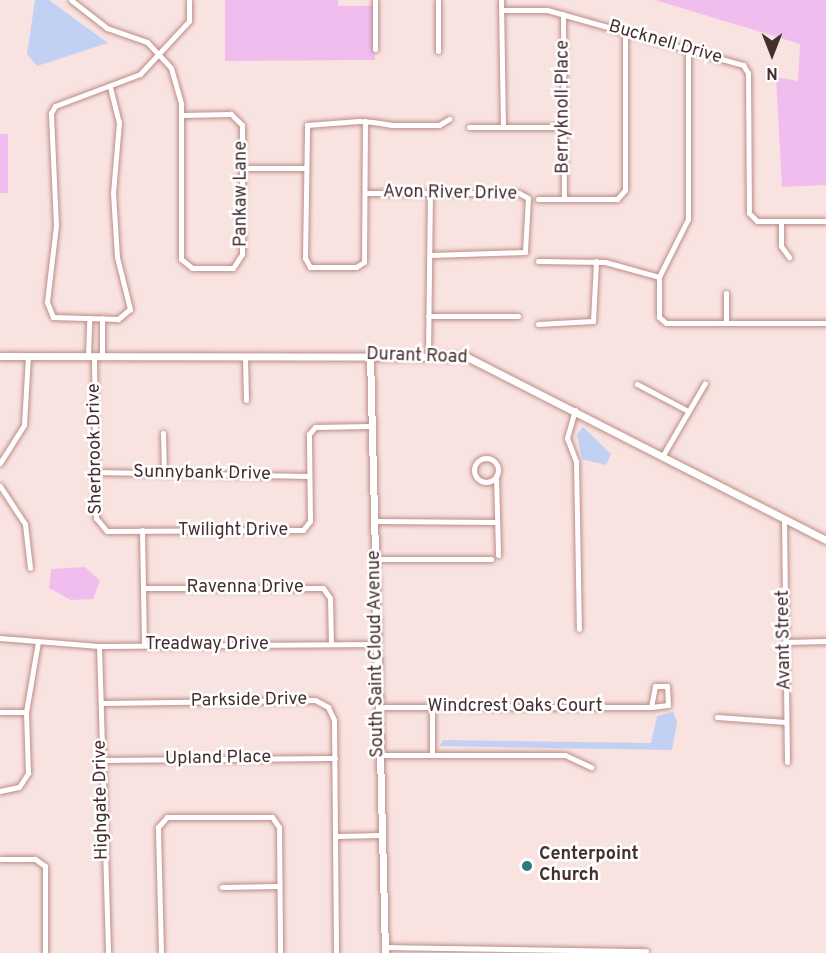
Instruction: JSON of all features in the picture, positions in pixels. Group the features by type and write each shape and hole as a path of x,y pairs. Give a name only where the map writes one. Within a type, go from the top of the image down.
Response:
{"street":[{"path":"71,0 107,28 161,54"},
{"path":"110,87 119,122 113,193 117,258 130,309 118,319 52,317 48,311 56,225 51,113 55,106 140,74 161,54 189,21 189,0"},
{"path":"375,0 375,49"},
{"path":"438,0 438,51"},
{"path":"501,0 502,127"},
{"name":"Bucknell Drive","path":"502,10 564,15 743,65 748,73 749,213 757,222 826,221"},
{"name":"Berryknoll Place","path":"564,15 564,199"},
{"path":"538,200 617,199 625,190 625,32"},
{"path":"688,50 688,219 659,277 659,317 666,323 826,323"},
{"name":"Pankaw Lane","path":"161,54 177,84 181,115 183,264 240,264 243,168 239,119 181,115"},
{"path":"365,121 364,262 356,267 310,267 305,258 304,132 310,122 365,121 430,125 449,119"},
{"path":"470,127 564,127"},
{"path":"243,168 305,168"},
{"path":"428,354 430,192"},
{"name":"Avon River Drive","path":"365,193 519,193 529,204 525,252 430,255"},
{"path":"781,221 781,246 789,257"},
{"path":"538,261 596,261 659,277"},
{"path":"538,324 593,321 596,261"},
{"path":"726,293 726,323"},
{"path":"428,316 518,316"},
{"path":"89,318 95,356"},
{"path":"95,356 102,318"},
{"name":"Durant Road","path":"0,356 428,354 474,359 826,540"},
{"name":"South Saint Cloud Avenue","path":"370,355 385,950"},
{"path":"0,463 24,425 28,356"},
{"name":"Sherbrook Drive","path":"95,356 99,527 142,530"},
{"path":"245,356 246,400"},
{"path":"663,455 705,383"},
{"path":"637,384 688,411"},
{"path":"575,409 567,438 576,461 579,629"},
{"name":"Twilight Drive","path":"142,530 303,530 310,521 309,434 315,427 370,426"},
{"path":"163,433 164,474"},
{"path":"496,476 481,481 475,465 492,460 496,476 498,555"},
{"name":"Sunnybank Drive","path":"96,472 309,476"},
{"path":"0,486 25,524 30,568"},
{"name":"Avant Street","path":"784,518 787,762"},
{"path":"374,521 497,522"},
{"path":"142,530 144,645"},
{"path":"374,559 491,559"},
{"name":"Ravenna Drive","path":"143,588 323,588 330,598 331,644"},
{"name":"Treadway Drive","path":"0,638 99,646 377,644"},
{"path":"786,642 826,641"},
{"path":"0,791 16,789 28,776 26,712 38,642"},
{"name":"Highgate Drive","path":"99,646 108,953"},
{"path":"655,686 667,686 668,705 651,707 655,686"},
{"name":"Parkside Drive","path":"102,703 315,700 328,707 334,720 337,836"},
{"name":"Windcrest Oaks Court","path":"378,706 651,707"},
{"path":"432,707 432,755"},
{"path":"0,712 26,712"},
{"path":"717,717 786,722"},
{"path":"379,755 565,755 591,766"},
{"name":"Upland Place","path":"101,760 334,758"},
{"path":"161,953 158,827 167,817 272,817 279,827 280,953"},
{"path":"336,953 337,836 381,835"},
{"path":"0,859 35,859 45,866 45,953"},
{"path":"222,887 279,886"},
{"path":"385,950 646,951"}],"shaded area":[{"path":"225,0 338,0 338,6 373,6 375,60 225,61"},
{"path":"655,0 826,0 826,185 782,187 776,77 798,81 800,44"},
{"path":"0,134 8,134 8,193 0,193"},
{"path":"85,567 100,581 93,599 71,600 49,588 51,569"}],"water":[{"path":"35,0 49,0 108,43 37,66 27,54"},
{"path":"583,427 611,454 606,465 582,459 577,435"},
{"path":"673,712 677,722 672,750 440,746 443,740 651,743 657,716"}],"place":[{"name":"Centerpoint Church","path":"527,866"}]}
